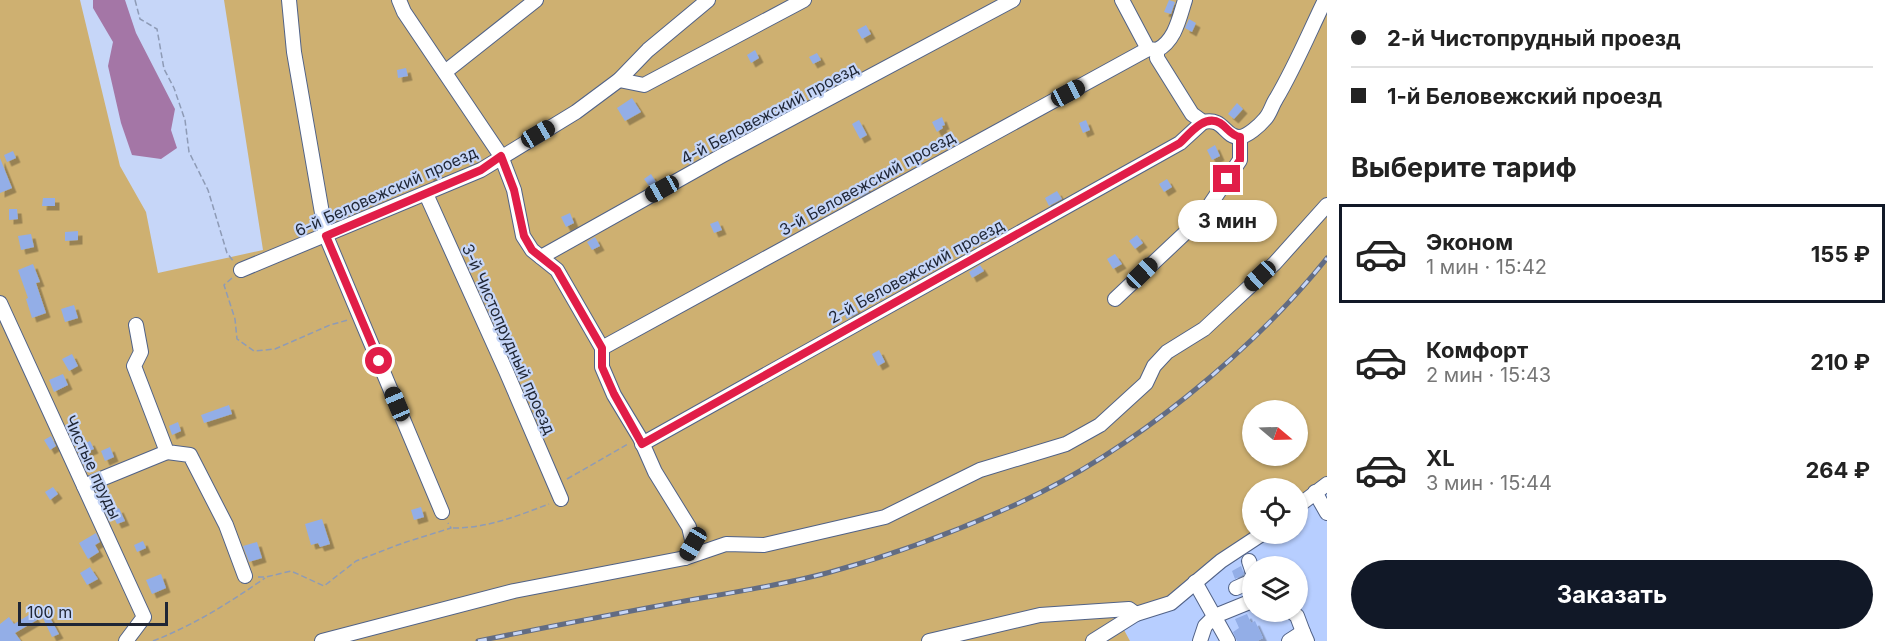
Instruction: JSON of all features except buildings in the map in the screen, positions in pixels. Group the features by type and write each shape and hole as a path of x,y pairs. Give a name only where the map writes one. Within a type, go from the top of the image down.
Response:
{"lane":[{"path":"289,0 294,51 326,236 442,512"},
{"path":"399,0 404,12 501,156 514,190 524,236 532,250 557,270 602,348 602,367 614,394 641,441 655,472 689,527 693,544 685,558"},
{"path":"445,72 536,0"},
{"name":"6-й Беловежский проезд","path":"241,270 481,170 576,112 619,80 648,50 708,0"},
{"path":"619,80 644,86 804,0"},
{"name":"4-й Беловежский проезд","path":"541,256 723,155 1013,0"},
{"path":"1122,0 1192,114 1203,122 1220,123 1233,135 1240,137 1266,118 1325,0"},
{"path":"1153,50 1167,45 1185,0"},
{"name":"3-й Беловежский проезд","path":"602,348 1153,50"},
{"name":"2-й Беловежский проезд","path":"641,441 1180,143 1203,122"},
{"path":"1115,299 1201,218 1240,160 1240,137"},
{"name":"3-й Чистопрудный проезд","path":"426,194 502,360 561,499"},
{"path":"322,641 514,591 685,558 726,544 764,545 885,517 980,470 1066,444 1100,425 1146,383 1154,366 1167,352 1204,329 1275,262 1327,205"},
{"name":"Чистые пруды","path":"0,303 144,617 127,641"},
{"path":"136,325 141,352 134,366 167,452"},
{"path":"84,486 167,452 190,455 226,525 245,576"},
{"path":"1308,498 1327,484"},
{"path":"1315,492 1327,513"},
{"path":"1100,639 1136,614 1171,603 1221,561 1247,544"},
{"path":"1195,582 1228,641"},
{"path":"1236,588 1242,585"},
{"path":"1200,641 1205,626 1215,616 1242,605"},
{"path":"929,641 1040,615 1130,609 1136,614"},
{"path":"1288,641 1305,637 1299,622"}],"path":[{"path":"135,0 140,19 157,29 164,69 174,88 185,120 189,152 208,190 227,253 241,270 224,285 235,319 237,339 254,351 275,349 330,325 360,318"},
{"path":"555,485 641,441"},
{"path":"245,576 266,578 291,572 324,586 356,561 403,543 451,528 473,528 505,521 561,499"},
{"path":"442,512 451,528"},
{"path":"153,641 186,628 266,578"}],"shaded area":[{"path":"0,0 80,0 120,166 146,212 158,273 263,250 224,0 1327,0 1327,479 1308,493 1308,478 1242,478 1242,542 1167,599 1151,605 1111,606 1130,641 0,641"},
{"path":"93,0 125,0 136,33 175,109 171,130 177,148 161,159 132,155 121,123 108,66 113,42 93,8"},
{"path":"1327,479 1327,641 1130,641 1110,606 1151,605 1242,541 1242,544 1308,544 1308,493"}],"railway":[{"path":"478,641 776,585 827,573 925,542 1021,502 1105,456 1187,397 1263,329 1297,294 1327,258"}],"route":[{"path":"379,361 326,236 481,170 501,156 514,190 524,236 532,250 557,270 602,348 602,367 642,444 1180,143 1203,122 1220,123 1233,135 1240,137 1240,160 1227,179"}]}
